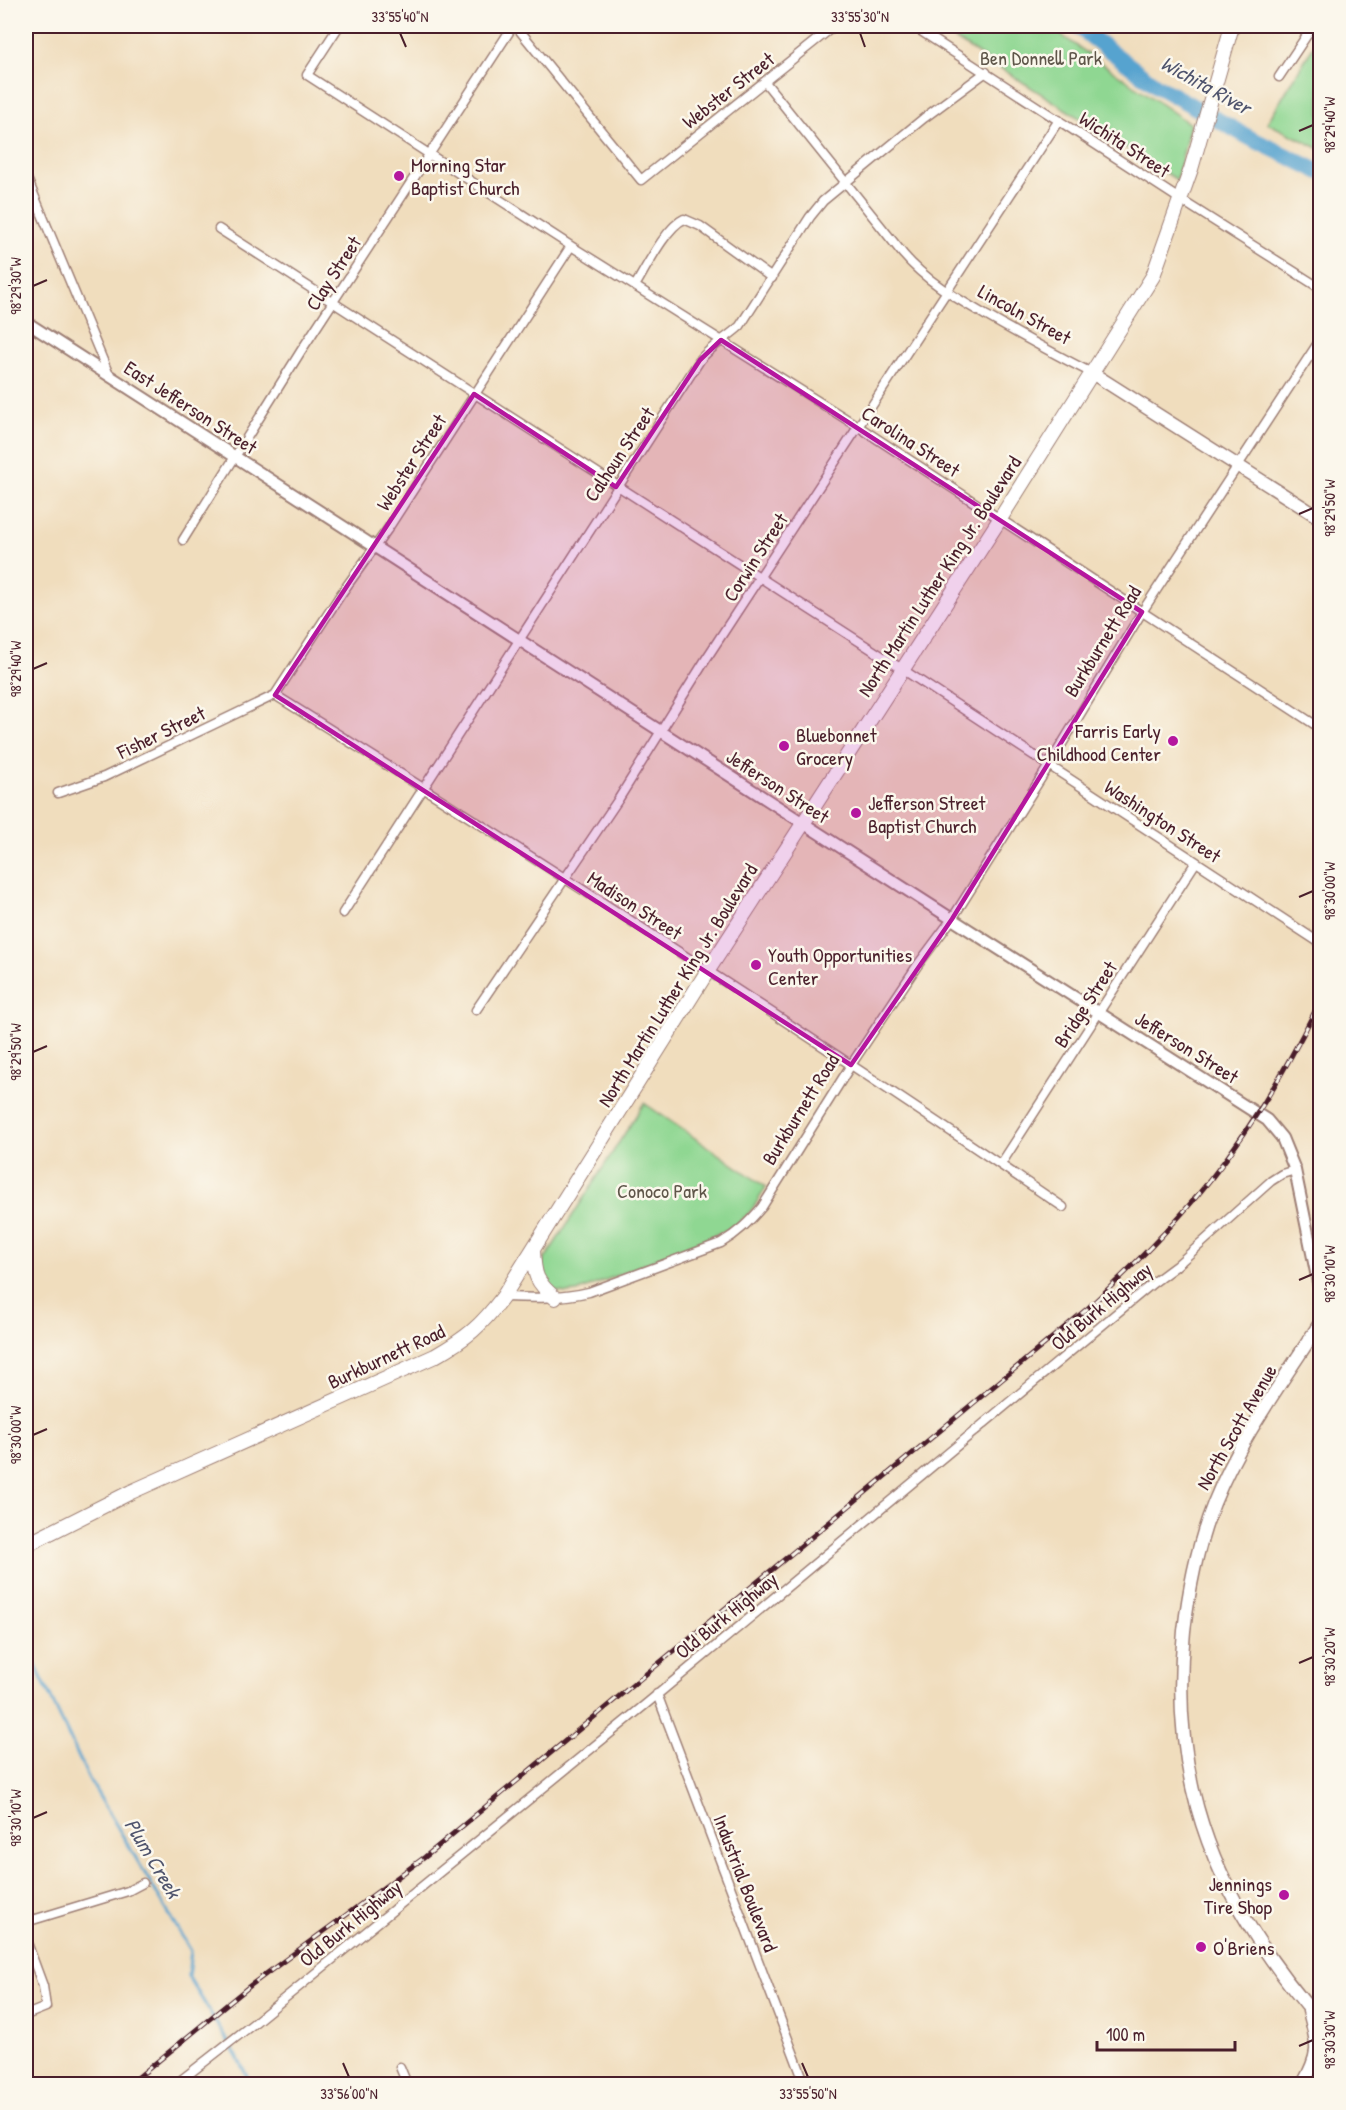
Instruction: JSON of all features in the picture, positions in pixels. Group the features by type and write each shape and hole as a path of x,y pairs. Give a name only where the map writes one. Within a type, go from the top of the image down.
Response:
{"main road":[{"name":"North Martin Luther King Jr. Boulevard","path":"503,1296 1153,276 1191,169 1232,26"},
{"name":"Lincoln Street","path":"1092,373 1320,518"},
{"path":"532,1250 537,1279 541,1286 555,1298"},
{"name":"Burkburnett Road","path":"26,1545 131,1492 435,1356 469,1336 486,1319 503,1296"},
{"name":"North Scott Avenue","path":"1320,1323 1234,1461 1214,1503 1203,1534 1192,1579 1186,1613 1182,1674 1183,1728 1192,1794 1205,1836 1220,1872 1247,1922 1269,1957 1320,2021"},
{"path":"1304,2085 1316,2059 1317,2043 1308,2007"},
{"path":"1304,2085 1320,2074"}],"street":[{"name":"Carolina Street","path":"339,26 307,75 859,427 1320,728"},
{"name":"Clay Street","path":"183,540 332,304 515,26"},
{"name":"Webster Street","path":"515,26 641,180 834,26"},
{"name":"Wichita Street","path":"914,26 1320,288"},
{"path":"1279,77 1313,26"},
{"name":"Calhoun Street","path":"343,913 700,360 740,326 810,217 823,201 924,118 986,72"},
{"name":"Lincoln Street","path":"765,82 908,260 927,278 1036,344 1092,373"},
{"name":"Corwin Street","path":"476,1010 566,880 1059,120"},
{"name":"East Jefferson Street","path":"26,176 109,375 373,547"},
{"path":"635,286 670,231 684,219 700,226 772,278"},
{"name":"Washington Street","path":"219,230 902,669 1048,767 1320,943"},
{"name":"Webster Street","path":"275,695 373,547 387,530 572,246"},
{"path":"26,322 109,375"},
{"name":"Burkburnett Road","path":"503,1296 555,1298 590,1292 721,1243 738,1232 762,1207 851,1065 917,966 952,920 1142,612 1320,340"},
{"name":"Jefferson Street","path":"373,547 1267,1120 1282,1138 1295,1170 1320,1292"},
{"name":"Madison Street","path":"275,695 708,972 1063,1207"},
{"name":"Fisher Street","path":"58,793 104,777 275,695"},
{"name":"Bridge Street","path":"1001,1164 1196,862"},
{"name":"Old Burk Highway","path":"176,2085 657,1694 1176,1266 1271,1181 1295,1170"},
{"name":"Industrial Boulevard","path":"657,1694 805,2085"},
{"path":"26,1923 128,1891 143,1883"},
{"path":"26,1940 43,1986 46,2007 26,2015"},
{"path":"400,2067 407,2085"}],"highlighted area":[{"path":"721,340 1142,612 952,919 851,1065 275,695 474,394 616,487 700,360"}],"green space":[{"name":"Ben Donnell Park","path":"934,26 1048,26 1190,124 1177,180"},
{"path":"1320,35 1320,149 1267,123"},
{"name":"Conoco Park","path":"644,1103 766,1187 750,1212 727,1230 577,1292 566,1293 551,1290 539,1268"}],"waterway":[{"name":"Wichita River","path":"1077,26 1157,86 1250,138 1320,172"},
{"name":"Plum Creek","path":"26,1645 89,1779 191,1951 188,1976 251,2084"}],"railway":[{"path":"130,2084 251,1985 425,1857 1087,1309 1166,1231 1226,1159 1270,1093 1320,1001"}],"place":[{"name":"Morning Star Baptist Church","path":"399,176"},
{"name":"Farris Early Childhood Center","path":"1173,741"},
{"name":"Bluebonnet Grocery","path":"784,746"},
{"name":"Jefferson Street Baptist Church","path":"856,813"},
{"name":"Youth Opportunities Center","path":"756,965"},
{"name":"Jennings Tire Shop","path":"1284,1895"},
{"name":"O'Briens","path":"1201,1947"}]}
